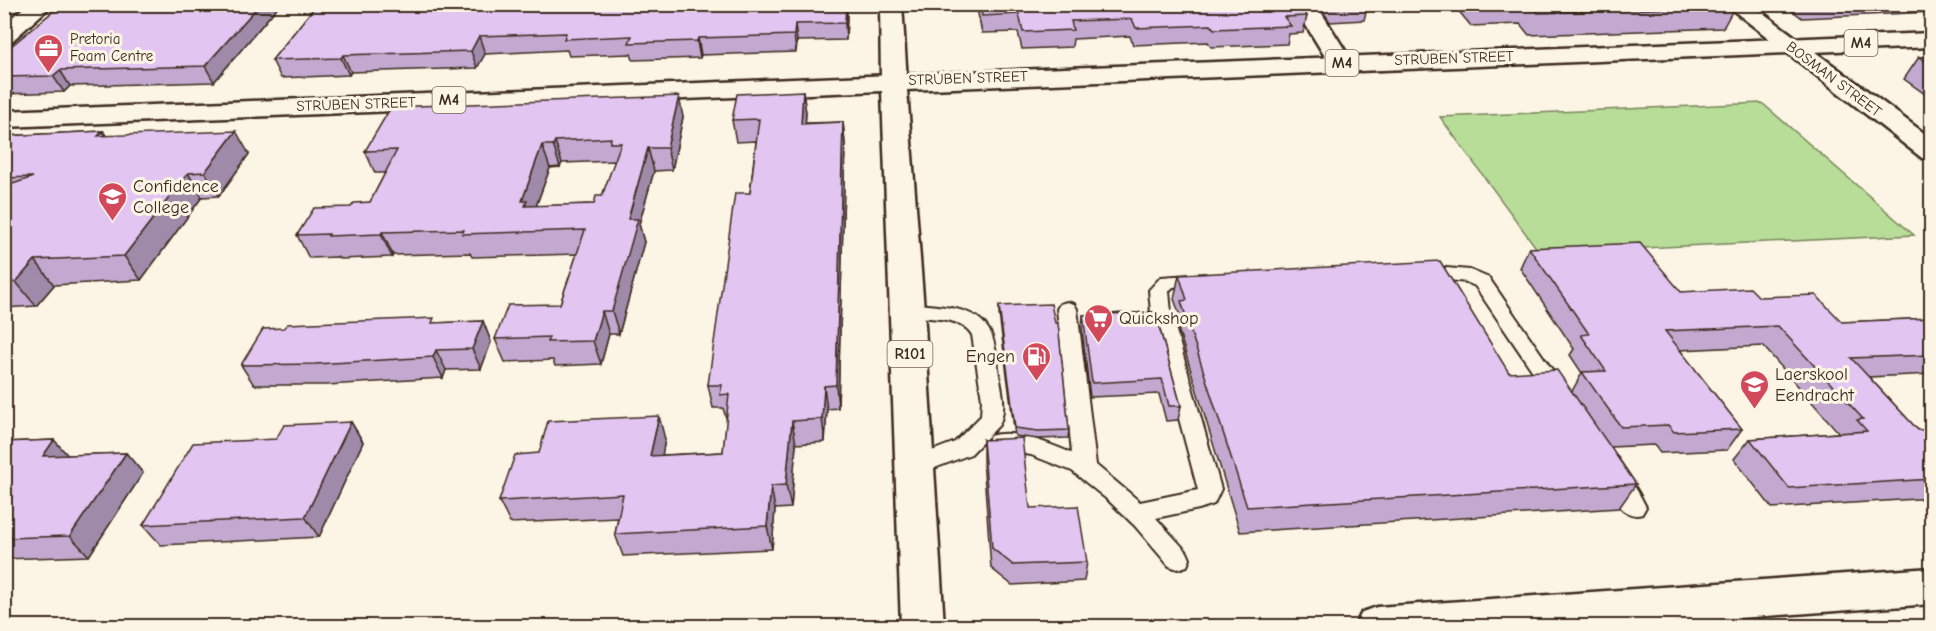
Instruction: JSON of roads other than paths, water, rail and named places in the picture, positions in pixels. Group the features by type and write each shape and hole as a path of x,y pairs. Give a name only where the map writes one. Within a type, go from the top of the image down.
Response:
{"main road":[{"path":"4,36 42,4"},
{"name":"R101","path":"891,4 923,627"},
{"path":"1304,4 1341,63"},
{"name":"BOSMAN STREET","path":"1736,4 1932,152"},
{"name":"STRUBEN STREET","path":"4,119 1932,40"},
{"path":"1377,627 1932,586"}],"lane":[{"path":"1398,271 1448,273 1470,276 1482,282 1568,408"},
{"path":"1136,512 1199,500 1206,497 1210,489 1161,313 1159,290 1168,281 1226,279"},
{"path":"1067,309 1085,469"},
{"path":"908,310 946,314 969,320 976,325 982,335 993,399 991,418 969,443 963,448 914,467"},
{"path":"969,443 993,442 1033,447 1080,465 1136,512 1178,559"},
{"path":"1601,458 1634,507"}],"place":[{"name":"Pretoria Foam Centre","path":"49,74"},
{"name":"Confidence College","path":"112,222"},
{"name":"Quickshop","path":"1098,344"},
{"name":"Engen","path":"1036,382"},
{"name":"Laerskool Eendracht","path":"1754,410"}]}
